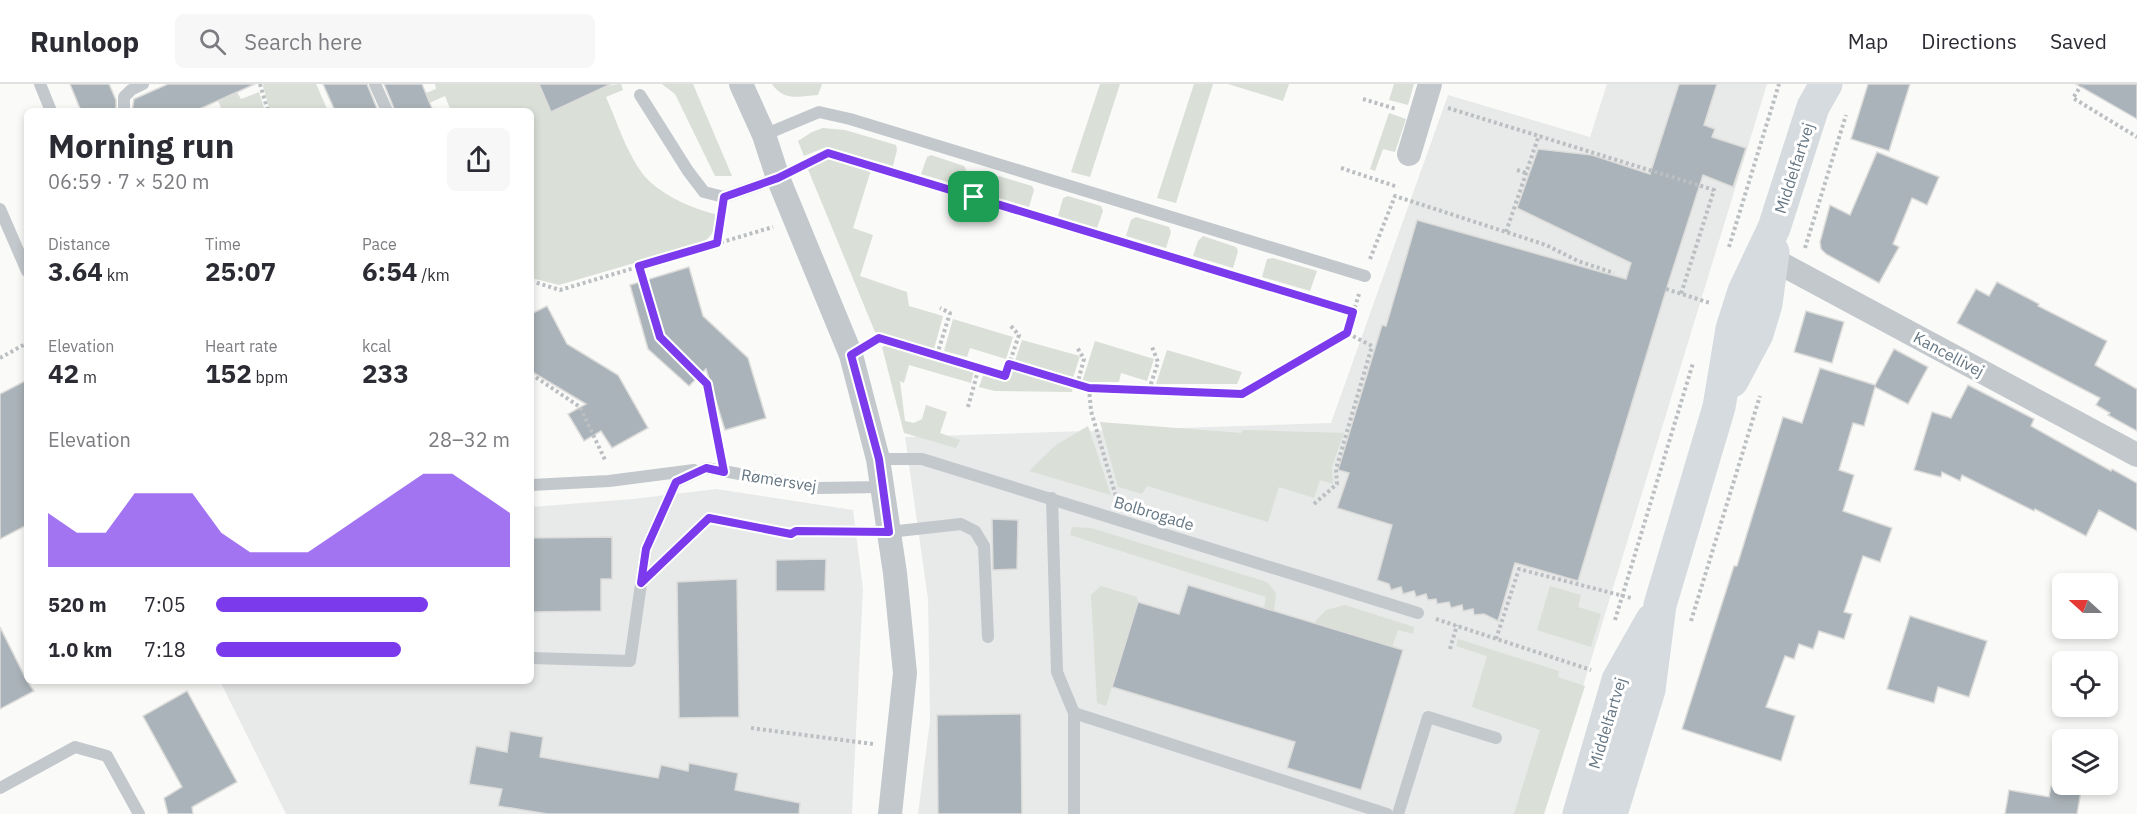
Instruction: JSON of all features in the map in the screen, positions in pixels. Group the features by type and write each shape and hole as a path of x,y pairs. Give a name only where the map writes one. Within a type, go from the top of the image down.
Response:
{"street":[{"path":"741,84 764,135 778,178 851,355 879,459 905,673 890,814"},
{"name":"Middelfartvej","path":"1611,814 1649,690 1660,605 1719,407 1756,334 1766,304 1776,254 1826,95"},
{"path":"1409,154 1425,100"},
{"name":"Kancellivej","path":"1776,254 2137,455"},
{"name":"Middelfartvej","path":"1580,814 1618,680 1660,605"}],"lane":[{"path":"40,84 50,108"},
{"path":"124,108 124,97 131,90 143,84"},
{"path":"375,84 386,108"},
{"path":"640,95 688,171 705,192 724,197 778,178"},
{"path":"764,135 819,112 829,114 1122,200 1365,276"},
{"path":"0,209 24,264"},
{"name":"Bolbrogade","path":"879,459 922,459 1418,613"},
{"path":"534,485 609,481 706,468"},
{"path":"534,658 630,661 646,549 676,482 706,468"},
{"name":"Rømersvej","path":"706,468 818,488 883,487"},
{"path":"1052,498 1056,672 1074,713 1074,814"},
{"path":"889,532 961,524 975,531 984,546 988,637"},
{"path":"1074,713 1387,814"},
{"path":"1398,814 1428,717 1496,738"},
{"path":"0,788 75,747 107,756 139,814"}],"path":[{"path":"260,84 267,108"},
{"path":"1727,251 1779,84"},
{"path":"2082,84 2073,98 2137,136"},
{"path":"1776,254 1826,95"},
{"path":"1363,99 1425,100 1714,190 1681,294"},
{"path":"1506,232 1539,135"},
{"path":"778,178 828,153 1353,312"},
{"path":"1341,168 1398,187"},
{"path":"1517,170 1526,173"},
{"path":"1009,364 1089,388 1242,394 1347,333 1373,250 1395,196 1546,245 1578,261 1614,273"},
{"path":"717,243 724,197"},
{"path":"534,282 560,290 796,220"},
{"path":"639,266 660,337 707,384 724,472"},
{"path":"1711,304 1714,293"},
{"path":"937,355 950,313 940,308"},
{"path":"851,355 879,338 1005,376 1018,335 1009,324"},
{"path":"1314,504 1337,484 1336,469 1372,346 1347,333"},
{"path":"0,358 24,345"},
{"path":"1077,347 1084,359 1077,386"},
{"path":"1149,390 1158,362 1152,347"},
{"path":"1613,629 1694,360"},
{"path":"968,407 979,368"},
{"path":"534,376 580,407 606,462 609,481"},
{"path":"1089,388 1091,411 1117,501"},
{"path":"1690,624 1761,395"},
{"path":"641,583 709,518 791,534 796,531 889,532"},
{"path":"1496,639 1519,569 1660,605"},
{"path":"1450,649 1457,626 1618,680"},
{"path":"751,728 863,743 897,744"}],"shaded area":[{"path":"264,84 316,84 327,108 269,108"},
{"path":"435,84 539,84 551,111 595,90 621,84 623,90 606,97 636,164 656,187 686,204 715,214 714,230 703,243 559,285 534,279 534,108 450,108 445,96 427,104 423,94 436,89"},
{"path":"662,84 693,84 732,176 715,176 675,94"},
{"path":"772,84 822,84 818,95 793,97 777,90"},
{"path":"1100,84 1120,84 1090,177 1071,172"},
{"path":"1194,84 1213,84 1176,203 1157,198"},
{"path":"1228,84 1289,84 1283,101"},
{"path":"1394,84 1414,84 1408,105 1389,100"},
{"path":"1607,84 1767,84 1544,814 918,814 930,721 928,599 905,437 1331,423 1448,95 1590,137"},
{"path":"237,92 241,99 259,92 264,108 221,108 218,101"},
{"path":"1389,113 1406,119 1395,152 1383,149 1375,171 1370,169"},
{"path":"823,128 845,130 896,145 893,166 826,147 804,156 798,141"},
{"path":"931,155 964,166 966,170 961,186 921,174 927,157"},
{"path":"827,158 871,170 853,228 873,235 860,276 907,292 909,306 943,316 934,349 875,332 807,167"},
{"path":"999,176 1032,186 1034,190 1029,207 989,195 995,178"},
{"path":"1068,196 1101,206 1103,211 1097,228 1058,216 1063,198"},
{"path":"1136,217 1169,227 1171,232 1166,248 1126,236 1131,220"},
{"path":"1203,236 1236,247 1238,251 1233,268 1193,256 1198,241"},
{"path":"1273,258 1317,271 1310,291 1262,277 1267,259"},
{"path":"953,319 1013,337 1006,359 970,348 967,357 944,351"},
{"path":"1022,340 1080,356 1073,378 1015,361"},
{"path":"1095,341 1154,359 1147,381 1121,373 1119,382 1082,382"},
{"path":"888,345 974,371 971,383 909,365 904,383 900,381 905,421 914,423 922,419 926,405 947,412 940,433 960,440 956,448 904,433 882,347"},
{"path":"1167,350 1242,372 1237,384 1156,384"},
{"path":"1012,370 1073,388 1072,392 995,391 979,387 984,373 1008,380"},
{"path":"1100,422 1241,433 1243,430 1344,433 1332,467 1333,484 1320,480 1314,498 1279,487 1268,522 1147,486 1142,494 1118,487"},
{"path":"1088,426 1111,495 1029,471 1056,445"},
{"path":"716,489 853,510 863,589 852,814 286,814 221,684 534,684 534,507 633,499"},
{"path":"1072,527 1091,528 1267,582 1276,593 1274,611 1264,608 1266,597 1070,535"},
{"path":"1101,586 1137,597 1138,602 1106,706 1097,703 1091,595"},
{"path":"1550,586 1581,595 1578,607 1601,614 1591,647 1537,630"},
{"path":"1345,605 1414,627 1413,634 1398,630 1392,647 1314,623 1326,610"},
{"path":"1458,639 1559,671 1558,677 1585,686 1544,814 1514,814 1540,730 1472,707 1487,656 1456,646"}],"building":[{"path":"70,84 109,84 116,100 116,108 80,108"},
{"path":"168,84 255,84 202,108 132,108 134,99"},
{"path":"323,84 367,84 377,108 334,108"},
{"path":"384,84 422,84 432,108 394,108"},
{"path":"539,84 611,84 551,112"},
{"path":"1679,84 1717,84 1704,125 1715,129 1712,137 1746,148 1733,187 1703,175 1578,581 1515,563 1498,621 1484,614 1474,615 1473,609 1463,611 1462,605 1451,608 1449,602 1437,604 1436,599 1428,600 1426,594 1416,597 1414,591 1403,594 1401,587 1391,590 1389,584 1377,580 1392,525 1337,508 1349,473 1338,470 1382,325 1386,326 1417,220 1626,279 1631,263 1517,208 1538,149 1592,155 1650,174"},
{"path":"1868,84 1910,84 1889,151 1851,139"},
{"path":"2076,84 2137,84 2137,119"},
{"path":"1877,152 1939,177 1927,205 1912,198 1893,244 1899,247 1879,283 1826,254 1821,249 1820,242 1830,205 1850,215"},
{"path":"689,267 703,316 748,358 766,418 725,430 706,369 689,386 648,349 630,285"},
{"path":"1997,282 2107,341 2095,365 2137,389 2137,431 2108,415 2110,413 2096,405 2100,398 1957,323 1976,289 1989,296"},
{"path":"547,306 567,344 618,375 648,428 612,448 601,431 584,441 568,414 586,404 534,373 534,312"},
{"path":"1806,311 1844,322 1832,363 1794,352"},
{"path":"1894,349 1928,367 1908,404 1875,387 1864,426 1853,423 1839,470 1854,475 1843,511 1892,528 1880,562 1863,556 1844,612 1852,614 1844,639 1819,631 1813,649 1799,644 1794,659 1785,656 1766,707 1795,716 1781,761 1682,729 1734,566 1737,566 1783,417 1802,423 1820,368 1875,385"},
{"path":"24,382 24,527 0,539 0,394"},
{"path":"1968,385 2034,419 2031,426 2137,483 2137,531 2099,510 2086,536 1962,475 1960,481 1942,472 1941,477 1914,470 1932,412 1951,418"},
{"path":"992,519 1018,520 1017,569 993,570"},
{"path":"612,537 612,579 601,579 601,611 534,612 534,538"},
{"path":"826,559 825,591 776,591 776,560"},
{"path":"737,579 739,717 679,718 677,582"},
{"path":"1188,585 1403,650 1361,790 1287,768 1295,742 1112,687 1138,602 1179,614"},
{"path":"1910,616 1987,641 1969,697 1938,687 1934,703 1887,689"},
{"path":"0,627 24,675 24,684 29,684 34,691 0,709"},
{"path":"187,691 237,782 192,807 193,814 168,814 164,798 182,787 143,716"},
{"path":"1021,714 1022,814 938,814 937,715"},
{"path":"510,731 543,737 540,757 658,778 661,765 688,771 689,763 738,773 735,790 800,803 799,814 548,814 498,806 502,789 469,784 476,746 507,752"},
{"path":"2051,786 2052,795 2080,795 2077,814 2005,814 2009,790 2049,797"}],"route":[{"path":"828,153 974,197 1353,312 1347,333 1242,394 1089,388 1009,364 1005,376 879,338 851,355 879,459 889,532 796,531 791,534 709,518 641,583 646,549 676,482 706,468 724,472 707,384 660,337 639,266 717,243 724,197 778,178 828,153"}]}
